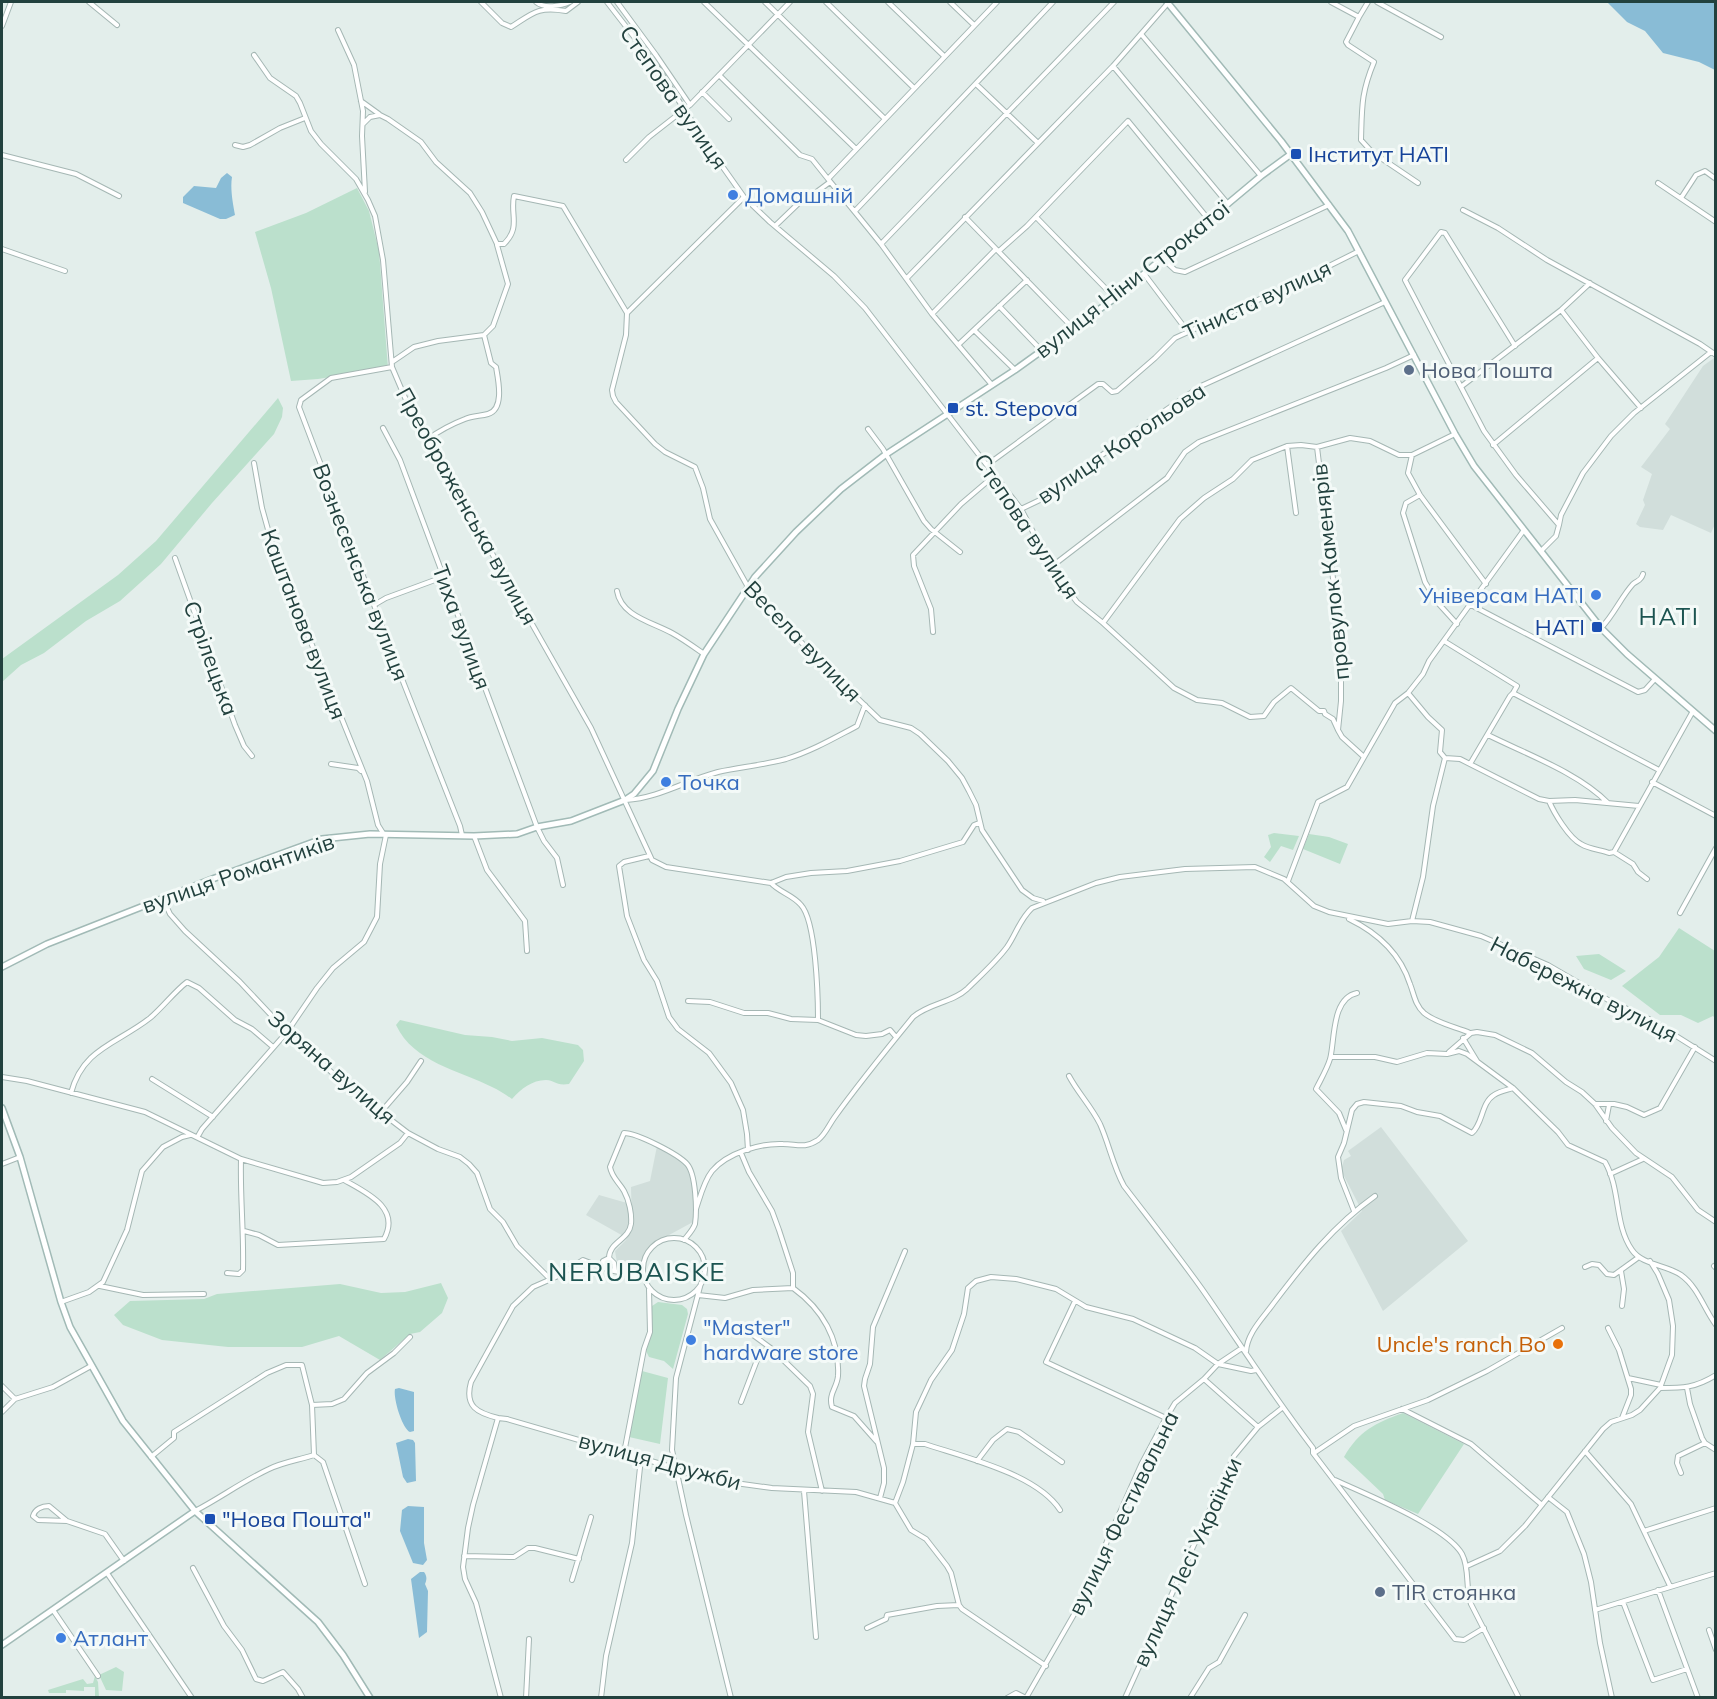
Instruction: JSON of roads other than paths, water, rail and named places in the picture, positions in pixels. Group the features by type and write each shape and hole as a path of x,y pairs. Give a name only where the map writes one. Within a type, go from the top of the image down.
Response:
{"street":[{"path":"2,26 11,2"},
{"path":"89,2 117,25"},
{"path":"481,2 502,23 511,27 544,8 566,11 578,2"},
{"path":"536,2 543,6 570,2"},
{"name":"Степова вулиця","path":"607,2 654,63 744,196 775,226 834,276 865,308 1021,509 1051,567 1077,602 1174,688 1197,700 1222,703 1250,717 1260,717 1264,716 1274,702 1291,688 1319,711 1324,711 1333,720 1338,730"},
{"path":"617,2 690,105"},
{"path":"704,2 856,149"},
{"path":"765,2 885,119"},
{"path":"626,160 649,137 690,105 790,2"},
{"path":"826,2 914,88"},
{"path":"888,2 944,56"},
{"path":"950,2 975,25"},
{"path":"775,226 801,201 807,199 829,180 997,2"},
{"path":"855,211 1053,2"},
{"path":"881,244 1114,2"},
{"path":"907,278 1113,66 1167,2 1329,204 1359,251 1474,466 1601,628 1627,654 1716,731"},
{"path":"1331,2 1359,17"},
{"path":"1368,2 1346,42 1374,62 1362,97 1361,140 1372,152 1418,183"},
{"path":"1377,2 1441,37"},
{"name":"Преображенська вулиця","path":"338,30 354,65 361,100 365,194"},
{"path":"1141,34 1261,176"},
{"name":"Преображенська вулиця","path":"254,55 270,78 296,96 311,131 356,179 365,194 375,216 379,233 392,365 410,407 591,728 649,856"},
{"path":"1113,66 1228,204"},
{"path":"719,75 800,155 812,159 881,244 932,314 992,385"},
{"path":"976,84 1038,143"},
{"path":"702,92 729,119"},
{"path":"361,100 380,116 421,142 436,162 470,193 482,212 496,244 508,284 498,318 494,326 484,335 414,347 392,365"},
{"path":"363,124 370,117 380,116"},
{"path":"235,145 243,147 250,145 280,128 305,118"},
{"path":"932,314 997,250 1036,217 1128,121 1209,220"},
{"name":"вулиця Ніни Строкатої","path":"625,800 634,794 653,771 678,709 704,654 748,587 770,559 816,513 858,475 885,455 1042,351 1115,298 1261,176 1291,154"},
{"path":"2,155 76,174 119,196"},
{"path":"1681,198 1696,175 1705,171 1716,179"},
{"path":"1658,183 1716,222"},
{"path":"496,244 504,244 513,230 515,224 514,196 563,206 627,313 744,196"},
{"path":"1163,260 1175,270 1185,272 1329,204"},
{"path":"1462,210 1498,228 1547,260 1716,355"},
{"path":"965,217 1073,328"},
{"path":"1036,217 1115,298"},
{"path":"1515,346 1445,233 1441,232 1405,280 1484,431 1559,527"},
{"path":"2,249 65,271"},
{"name":"Тіниста вулиця","path":"987,465 1098,384 1103,384 1112,392 1117,391 1155,358 1166,345 1188,332 1359,251"},
{"path":"1145,275 1188,332"},
{"path":"958,345 1027,280"},
{"path":"1462,386 1561,310 1590,283"},
{"name":"вулиця Корольова","path":"1021,509 1042,499 1201,386 1385,302"},
{"path":"999,306 1042,351"},
{"path":"1561,310 1641,408"},
{"name":"Весела вулиця","path":"627,313 626,335 612,390 616,402 655,444 665,452 695,467 710,519 748,587 880,720 905,726 920,734 948,761 969,791 976,805 979,823 1022,890 1033,898"},
{"path":"974,330 1014,370"},
{"path":"428,439 467,418 488,414 496,406 498,379 496,367 491,363 484,335"},
{"path":"1542,550 1556,536 1561,515 1583,473 1611,435 1711,352"},
{"path":"1051,567 1167,478 1185,452 1199,442 1414,355"},
{"path":"1493,445 1598,358"},
{"name":"Вознесенська вулиця","path":"392,365 331,378 299,403 462,835"},
{"name":"Тиха вулиця","path":"383,428 400,460 537,827 557,858 563,885"},
{"path":"868,429 884,449 885,455 911,498 916,511 934,531 960,552"},
{"path":"1103,623 1180,519 1204,498 1233,479 1252,460 1287,446 1317,447 1345,438 1370,441 1400,455 1412,455 1455,434"},
{"path":"1287,446 1296,513"},
{"name":"провулок Каменярів","path":"1317,447 1341,644 1341,701 1338,730"},
{"path":"1412,455 1408,473 1420,495 1486,584"},
{"name":"Каштанова вулиця","path":"254,463 262,508 274,551 367,781 378,825 385,833"},
{"path":"933,632 931,609 913,560 916,550 961,504 995,475"},
{"path":"1420,495 1406,503 1403,513 1425,582 1437,602 1457,624"},
{"path":"1288,881 1318,802 1347,787 1395,702 1408,693 1424,674 1429,661 1525,529"},
{"name":"Стрілецька","path":"175,558 235,725 244,746 252,756"},
{"path":"1601,628 1644,574"},
{"path":"374,605 386,598 442,577"},
{"path":"617,591 619,601 624,606 646,621 671,632 704,654"},
{"path":"1471,605 1638,692 1645,690 1655,679"},
{"path":"1444,641 1517,686 1470,764"},
{"path":"1408,693 1442,730 1440,752 1445,758 1460,759 1539,799 1639,806"},
{"path":"1513,693 1659,770"},
{"path":"625,800 638,800 719,772 778,761 806,752 857,726 865,705"},
{"path":"1614,852 1693,711"},
{"path":"1338,730 1342,737 1364,757"},
{"path":"1488,735 1579,779 1597,791 1609,803"},
{"path":"1412,921 1423,877 1433,806 1445,758"},
{"path":"331,764 358,768 363,774"},
{"path":"1652,782 1716,816"},
{"name":"вулиця Романтиків","path":"2,967 47,944 322,839 385,833 474,836 517,834 537,827 571,821 625,800"},
{"path":"1549,801 1581,845 1609,853 1614,852 1633,864 1638,872 1647,879"},
{"path":"748,1150 743,1110 731,1083 709,1053 678,1029 669,1017 657,981 644,960 627,916 618,869 624,862 649,856 658,864 666,867 771,883 803,874 847,871 900,861 963,842 974,825 979,823"},
{"path":"198,1136 287,1032 322,981 345,956 364,942 377,917 380,864 385,833"},
{"path":"474,836 487,870 525,921 527,951"},
{"path":"1680,913 1716,848"},
{"name":"Набережна вулиця","path":"1032,908 1105,880 1185,869 1255,867 1288,881 1314,906 1329,912 1388,924 1412,921 1430,922 1476,934 1548,965 1610,1001 1649,1019 1716,1061"},
{"path":"771,883 777,890 803,907 810,926 818,1020"},
{"path":"696,1209 712,1171 729,1158 748,1150 784,1144 797,1147 817,1141 896,1036 920,1011 966,989 1013,939 1024,915 1032,908 1033,898 1047,902"},
{"name":"Зоряна вулиця","path":"163,899 170,914 185,931 240,982 287,1032 348,1087 408,1133 438,1149 460,1157 469,1164 477,1173 490,1209 503,1222 518,1246 550,1278"},
{"path":"1346,916 1377,935 1392,950 1402,966 1416,1003 1422,1012 1471,1033 1495,1035 1532,1053 1566,1082 1582,1092 1595,1104 1606,1121 1644,1159 1672,1177 1698,1210 1716,1222"},
{"path":"71,1093 84,1063 94,1053 149,1018 187,982 199,988 235,1020 252,1029 273,1047"},
{"path":"1346,1131 1339,1113 1317,1093 1316,1089 1331,1057 1333,1028 1336,1019 1346,998 1357,993"},
{"path":"688,1001 710,1002 744,1013 768,1013 791,1019 818,1020 856,1035 875,1036 890,1030 896,1036"},
{"path":"1448,1053 1471,1033"},
{"path":"1463,1038 1479,1063"},
{"path":"1595,1104 1614,1104 1644,1115 1660,1108 1695,1047"},
{"path":"1331,1057 1374,1058 1397,1062 1427,1053 1459,1051 1467,1054 1514,1088 1568,1145 1605,1162 1619,1204 1625,1240 1639,1257 1674,1271 1687,1281 1716,1325"},
{"path":"381,1112 407,1082 421,1061"},
{"path":"2,1077 27,1081 145,1112 191,1135"},
{"path":"1069,1077 1087,1101 1100,1124 1117,1174 1124,1186 1202,1289 1282,1408 1313,1448 1313,1453 1455,1639 1464,1640 1484,1628"},
{"path":"152,1079 213,1117"},
{"path":"1354,1211 1338,1168 1338,1157 1354,1106 1364,1102 1401,1106 1440,1116 1472,1133 1492,1096 1514,1088"},
{"path":"1606,1121 1609,1105"},
{"path":"2,1107 20,1157 70,1327 123,1421 195,1511 318,1622 343,1655 370,1698"},
{"path":"61,1302 99,1286 127,1230 142,1172 163,1147 182,1137 198,1136 241,1159 323,1183 343,1180 400,1143 408,1133"},
{"path":"614,1269 609,1252 624,1239 631,1224 629,1204 624,1190 614,1180 610,1167 624,1133 668,1149 673,1155 686,1162 692,1173 696,1209 694,1227 684,1240"},
{"path":"741,1153 749,1172 772,1211 793,1273 793,1288"},
{"path":"2,1164 20,1157"},
{"path":"227,1273 240,1274 243,1270 241,1159"},
{"path":"1610,1174 1644,1159"},
{"path":"244,1231 259,1235 278,1245 384,1239 389,1221 387,1212 380,1203 365,1192 343,1180"},
{"path":"1244,1350 1250,1335 1309,1256 1354,1211 1375,1196"},
{"path":"624,1453 644,1349 650,1332 649,1288 644,1277 644,1261 653,1246 669,1238 684,1240 695,1246 703,1258 705,1269 676,1377 672,1450 731,1698"},
{"path":"880,1498 885,1475 864,1379 870,1364 873,1327 905,1251"},
{"path":"1585,1267 1592,1264 1599,1265 1611,1275 1622,1271 1639,1257"},
{"path":"604,1267 603,1261 609,1258"},
{"path":"550,1278 583,1260 644,1277"},
{"path":"1467,1566 1500,1551 1525,1526 1603,1429 1611,1422 1640,1410 1660,1386 1672,1355 1673,1326 1669,1300 1650,1261"},
{"path":"1622,1271 1624,1289 1622,1306"},
{"path":"958,1605 951,1573 947,1566 926,1539 911,1530 896,1503 914,1444 916,1412 931,1380 952,1350 964,1314 968,1288 972,1284 982,1278 992,1277 1016,1279 1056,1289 1086,1307 1133,1319 1195,1348 1218,1364 1256,1370"},
{"name":"вулиця Дружби","path":"550,1278 524,1294 513,1306 471,1383 468,1397 480,1413 624,1453 682,1472 728,1482 804,1491 856,1492 896,1503"},
{"path":"649,1288 661,1297 676,1300 691,1294 701,1283"},
{"path":"99,1286 143,1295 204,1294"},
{"path":"698,1294 725,1298 753,1290 793,1288 804,1296 830,1328 838,1374 830,1400 832,1407 854,1416 877,1442"},
{"path":"1075,1301 1046,1362 1166,1418"},
{"path":"1313,1453 1354,1426 1428,1400 1487,1371 1562,1328"},
{"path":"1608,1328 1619,1350 1631,1395 1622,1419"},
{"path":"744,1331 772,1349 813,1389 808,1432 822,1491"},
{"path":"312,1405 332,1404 344,1399 367,1373 382,1363 410,1337"},
{"path":"741,1401 759,1355 767,1348 772,1349"},
{"name":"вулиця Фестивальна","path":"1026,1698 1076,1611 1141,1465 1175,1403 1218,1364 1244,1350"},
{"path":"151,1457 174,1438 174,1432 267,1373 286,1365 299,1364 303,1367 312,1405 314,1455 323,1462 365,1584"},
{"path":"2,1412 15,1399 53,1387 91,1366"},
{"path":"1628,1378 1660,1386 1687,1388 1716,1375"},
{"path":"1204,1379 1258,1427"},
{"path":"2,1386 15,1399"},
{"path":"1687,1388 1690,1404 1705,1443 1716,1450"},
{"name":"вулиця Лесі Українки","path":"1125,1698 1234,1456 1258,1427 1282,1408"},
{"path":"1402,1409 1471,1444 1542,1505"},
{"path":"498,1418 473,1505 464,1556 465,1579 476,1603 501,1698"},
{"path":"977,1461 993,1440 1007,1430 1019,1432 1062,1462"},
{"path":"1681,1473 1677,1463 1678,1456 1705,1443"},
{"path":"914,1444 925,1444 1012,1473 1042,1492 1060,1510"},
{"path":"1585,1451 1628,1500 1670,1586"},
{"path":"2,1645 195,1511 240,1483 291,1460 314,1455"},
{"path":"601,1698 606,1656 632,1543 640,1458"},
{"path":"1333,1479 1420,1521 1457,1548 1467,1566 1469,1597 1519,1698"},
{"path":"804,1491 816,1637"},
{"path":"1548,1497 1571,1518 1592,1582 1600,1643 1612,1698"},
{"path":"67,1521 49,1506 41,1507 33,1516 38,1520 67,1521 105,1534 124,1561"},
{"path":"1644,1531 1716,1508"},
{"path":"572,1580 591,1517"},
{"path":"464,1556 514,1557 528,1548 535,1548 579,1559"},
{"path":"193,1568 224,1626 242,1650 256,1679 262,1681 283,1672 303,1698"},
{"path":"107,1572 192,1698"},
{"path":"1595,1610 1716,1573"},
{"path":"1659,1590 1698,1698"},
{"path":"1623,1602 1653,1680 1687,1669"},
{"path":"867,1628 886,1618 886,1615 937,1606 958,1605 1046,1666"},
{"path":"53,1609 98,1676"},
{"path":"1190,1698 1205,1672 1219,1662 1245,1615"},
{"path":"1709,1630 1716,1650"},
{"path":"526,1698 529,1639"},
{"path":"1007,1698 1016,1694 1026,1698"}],"water":[{"path":"1607,2 1715,2 1715,70 1699,62 1663,53 1645,31 1627,22"},
{"path":"227,173 232,177 235,215 220,219 183,203 183,197 194,186 216,188 221,178"},
{"path":"395,1389 414,1392 414,1431 410,1432 407,1429 399,1412"},
{"path":"408,1439 415,1443 416,1481 407,1483 403,1477 396,1443"},
{"path":"408,1506 424,1507 424,1543 427,1560 423,1565 413,1563 400,1531 402,1510"},
{"path":"420,1572 426,1575 425,1584 428,1591 427,1632 419,1638 411,1579"}],"place":[{"name":"Інститут НАТІ","path":"1296,154"},
{"name":"Домашній","path":"733,195"},
{"name":"Нова Пошта","path":"1409,370"},
{"name":"st. Stepova","path":"953,408"},
{"name":"Універсам НАТІ","path":"1596,595"},
{"name":"НАТІ","path":"1597,627"},
{"name":"Точка","path":"666,782"},
{"name":"\"Master\" hardware store","path":"691,1340"},
{"name":"Uncle's ranch Bo","path":"1558,1344"},
{"name":"\"Нова Пошта\"","path":"210,1519"},
{"name":"TIR стоянка","path":"1380,1592"},
{"name":"Атлант","path":"61,1638"}],"district":[{"name":"НАТІ","path":"1669,616"},
{"name":"NERUBAISKE","path":"637,1271"}]}
